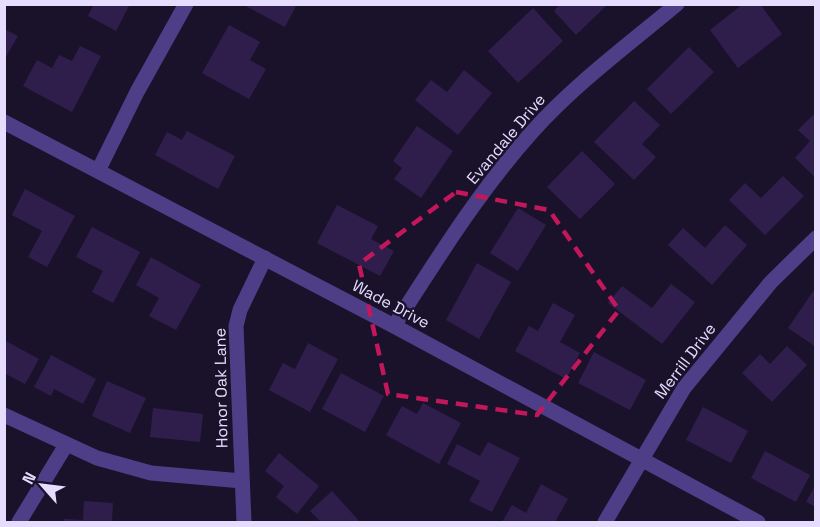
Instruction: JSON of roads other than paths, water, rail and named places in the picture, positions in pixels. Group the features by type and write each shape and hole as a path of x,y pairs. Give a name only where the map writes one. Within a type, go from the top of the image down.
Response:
{"street":[{"path":"98,171 137,92 186,4"},
{"name":"Evandale Drive","path":"394,326 456,230 533,131 564,99 677,4"},
{"name":"Wade Drive","path":"4,122 394,326 758,522"},
{"name":"Merrill Drive","path":"605,522 640,458 684,388 771,282 816,238"},
{"name":"Honor Oak Lane","path":"246,521 236,326 240,310 265,258"},
{"path":"4,415 97,458 151,472 243,481"},
{"path":"19,522 66,445"}]}
